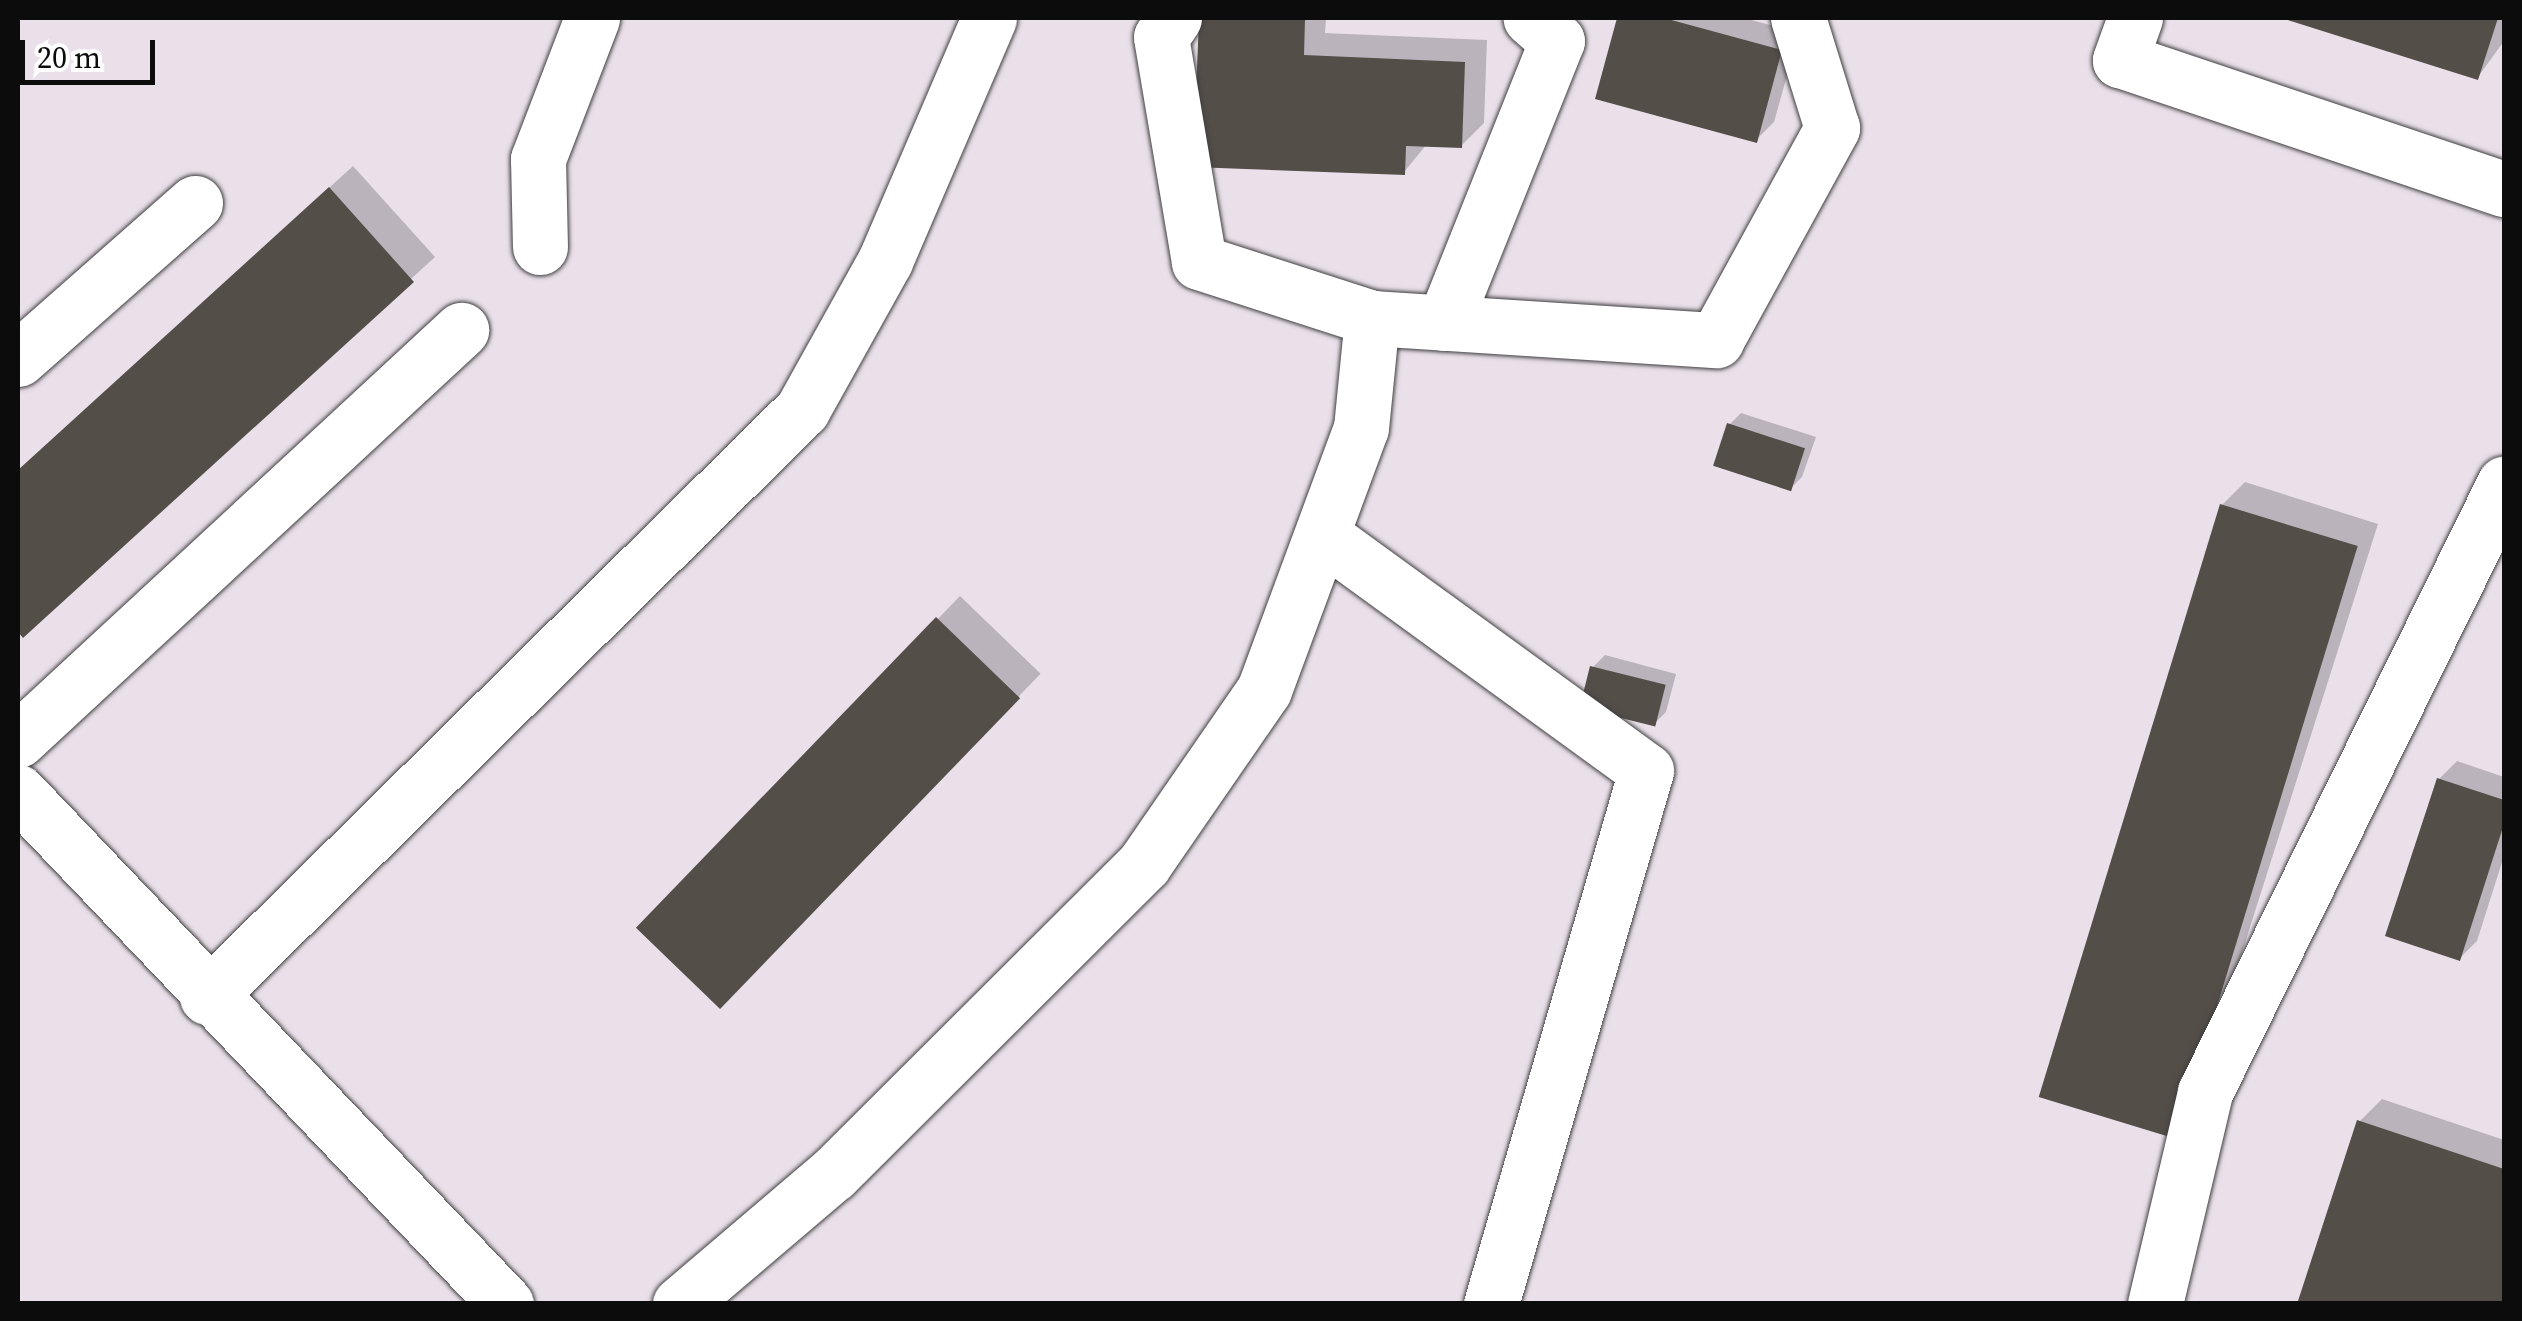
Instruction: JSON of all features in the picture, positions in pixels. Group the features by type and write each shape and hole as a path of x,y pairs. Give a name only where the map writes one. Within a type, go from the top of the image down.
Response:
{"lane":[{"path":"540,247 538,159 592,18"},
{"path":"207,997 802,410 884,261 989,18"},
{"path":"1174,18 1161,37 1199,262 1372,318 1716,340 1832,128 1798,18"},
{"path":"1444,323 1557,41 1531,18"},
{"path":"2135,18 2120,60 2504,189"},
{"path":"18,360 195,203"},
{"path":"680,1304 833,1174 1144,864 1264,690 1361,428 1372,318"},
{"path":"18,740 461,330"},
{"path":"2156,1304 2205,1092 2504,484"},
{"path":"1323,536 1646,771 1492,1304"},
{"path":"18,792 207,997 506,1304"}],"shaded area":[{"path":"18,18 2504,18 2504,1303 18,1303"}],"building":[{"path":"1199,18 1305,20 1304,55 1465,62 1462,148 1406,146 1405,175 1193,167"},
{"path":"1617,18 1664,18 1782,50 1757,143 1595,99"},
{"path":"2281,18 2498,18 2478,80"},
{"path":"329,187 414,282 23,638 18,632 18,470"},
{"path":"1727,423 1805,448 1791,491 1713,466"},
{"path":"2220,504 2358,546 2176,1139 2039,1097"},
{"path":"936,617 1020,698 720,1009 636,928"},
{"path":"1590,666 1666,685 1655,727 1580,708"},
{"path":"2437,778 2504,800 2504,824 2460,961 2385,936"},
{"path":"2357,1120 2504,1169 2504,1304 2297,1304"}]}
